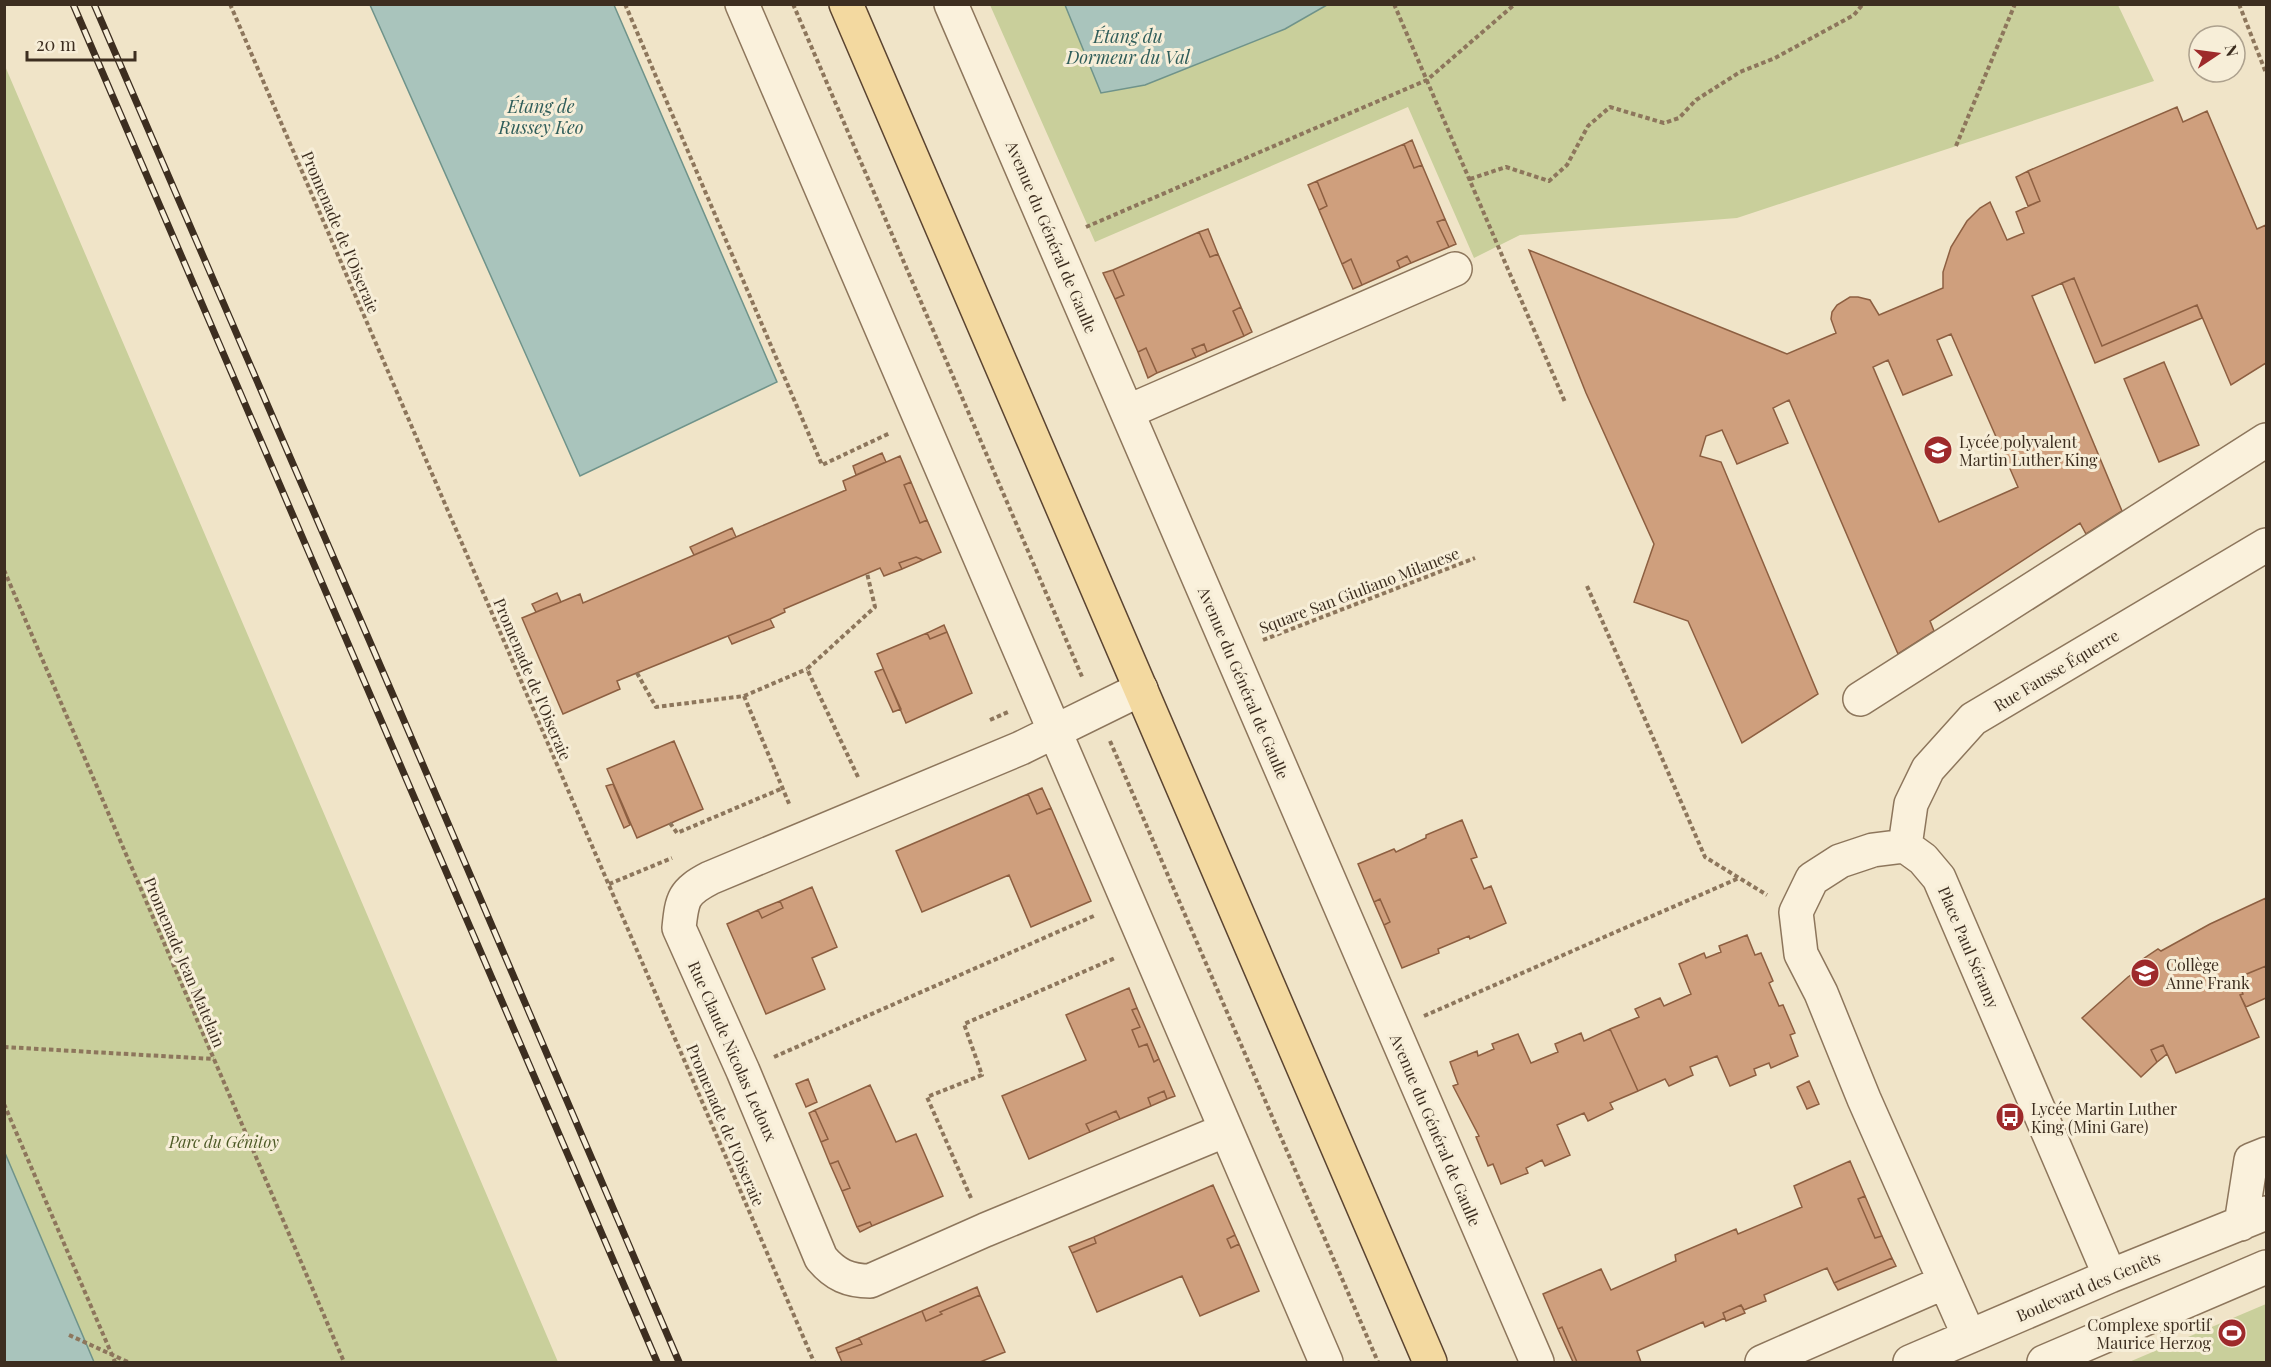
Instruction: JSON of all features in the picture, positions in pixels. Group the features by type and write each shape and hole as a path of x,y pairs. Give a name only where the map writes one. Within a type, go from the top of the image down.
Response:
{"main road":[{"path":"846,4 1430,1362"}],"street":[{"path":"742,4 1326,1362"},
{"name":"Avenue du Général de Gaulle","path":"951,4 1537,1362"},
{"path":"1127,412 1455,269"},
{"path":"1860,699 2266,440"},
{"name":"Rue Fausse Équerre","path":"1905,846 1911,804 1928,769 1973,719 2266,545"},
{"name":"Rue Claude Nicolas Ledoux","path":"1140,689 1021,748 710,878 690,889 681,908 679,928 743,1071 821,1258 830,1269 854,1281 870,1281 985,1230 1226,1130"},
{"path":"1905,846 1873,850 1840,861 1812,879 1796,912 1801,954 1821,993 1864,1100 1969,1336"},
{"name":"Place Paul Séramy","path":"1905,846 1923,859 1939,878 2110,1276"},
{"path":"2254,1219 2252,1160 2266,1154"},
{"name":"Boulevard des Genêts","path":"1911,1362 2110,1276 2254,1219"},
{"path":"2044,1362 2266,1267"},
{"path":"1762,1362 1945,1282"}],"path":[{"name":"Promenade de l'Oiseraie","path":"231,4 814,1362"},
{"path":"625,4 822,465 898,429"},
{"path":"1394,4 1565,402"},
{"path":"1085,228 1427,80 1515,4"},
{"path":"1470,179 1506,167 1549,181 1567,165 1588,126 1610,108 1665,123 1679,118 1696,100 1740,72 1775,58 1854,15 1863,4"},
{"path":"1956,146 2015,4"},
{"path":"2239,4 2266,73"},
{"name":"Square San Giuliano Milanese","path":"1262,641 1475,558"},
{"name":"Promenade Jean Matelain","path":"4,570 344,1362"},
{"path":"637,673 656,707 744,696 807,669 875,607 867,573"},
{"path":"1587,586 1706,857 1796,912"},
{"path":"807,669 858,777"},
{"path":"744,696 790,806"},
{"path":"670,823 677,833 783,788"},
{"path":"1424,1016 1739,878"},
{"path":"743,1071 1127,901"},
{"path":"985,1230 927,1097 982,1075 964,1024 1146,944"},
{"path":"4,1047 214,1059"},
{"path":"4,1104 115,1362"},
{"path":"69,1335 128,1362"}],"green space":[{"path":"990,5 2118,5 2154,81 1737,218 1520,235 1474,258 1408,107 1095,242"},
{"name":"Parc du Génitoy","path":"5,66 558,1362 5,1362"},
{"name":"Complexe sportif Maurice Herzog","path":"2266,1304 2266,1362 2129,1362"}],"water":[{"name":"Étang de Russey Keo","path":"370,5 614,5 777,382 580,476"},
{"name":"Étang du Dormeur du Val","path":"1065,5 1327,5 1285,29 1145,85 1101,93"},
{"path":"5,1153 94,1362 5,1362"}],"building":[{"path":"2177,107 2183,122 2207,111 2257,229 2266,225 2266,363 2231,385 2197,305 2102,346 2074,278 2032,296 2122,511 2086,534 2080,523 1930,621 1934,631 1898,654 1789,400 1773,408 1788,443 1737,464 1722,430 1706,436 1700,456 1721,462 1818,694 1742,743 1688,621 1634,602 1654,544 1586,393 1529,250 1787,354 1836,333 1831,319 1832,312 1837,305 1850,297 1870,300 1879,315 1943,288 1943,272 1951,247 1967,221 1990,202 2007,240 2024,233 2016,212 2040,201 2028,171","holes":["1951,334 2018,487 1939,522 1873,367 1888,360 1903,395 1952,375 1937,340"]},
{"path":"1412,140 1422,165 1414,168 1404,144"},
{"path":"1404,144 1414,168 1422,165 1445,219 1437,222 1449,247 1411,263 1407,256 1397,261 1400,268 1362,285 1351,259 1342,264 1319,210 1327,206 1317,181"},
{"path":"2028,171 2040,201 2028,206 2016,177"},
{"path":"1317,181 1327,206 1319,210 1308,185"},
{"path":"1445,219 1456,244 1449,247 1437,222"},
{"path":"1208,229 1218,254 1210,257 1199,232"},
{"path":"1199,232 1210,257 1218,254 1241,307 1233,311 1244,336 1207,352 1204,344 1192,349 1196,357 1157,373 1146,348 1138,352 1115,299 1124,295 1113,270"},
{"path":"1407,256 1411,263 1400,268 1397,261"},
{"path":"1351,259 1362,285 1353,289 1342,264"},
{"path":"1113,270 1124,295 1115,299 1103,273"},
{"path":"2074,278 2102,346 2197,305 2202,318 2095,363 2062,283"},
{"path":"1241,307 1252,332 1244,336 1233,311"},
{"path":"1204,344 1207,352 1196,357 1192,349"},
{"path":"1146,348 1157,373 1148,378 1138,352"},
{"path":"2164,362 2199,445 2159,462 2124,379"},
{"path":"882,453 886,462 856,475 853,466"},
{"path":"900,456 911,482 904,485 920,523 927,520 941,552 923,560 916,557 899,563 902,569 884,576 880,568 784,609 785,612 770,619 617,681 620,689 563,714 522,618 580,594 583,603 846,490 843,481"},
{"path":"911,482 927,520 920,523 904,485"},
{"path":"732,528 736,537 694,555 690,547"},
{"path":"916,557 923,560 902,569 899,563"},
{"path":"557,593 561,602 536,612 532,604"},
{"path":"770,619 774,627 732,644 728,636"},
{"path":"944,625 947,632 930,639 927,633"},
{"path":"947,632 972,693 906,723 877,654 927,633 930,639"},
{"path":"883,669 901,709 893,712 875,672"},
{"path":"674,741 703,809 637,838 607,769"},
{"path":"613,784 630,825 624,828 606,786"},
{"path":"1042,788 1051,808 1037,814 1028,794"},
{"path":"1028,794 1037,814 1051,808 1091,901 1031,927 1009,875 922,912 896,851"},
{"path":"1462,820 1477,857 1471,859 1484,889 1491,886 1506,923 1470,939 1469,936 1438,949 1439,953 1402,968 1384,925 1390,922 1380,899 1374,902 1358,864 1394,849 1396,852 1426,838 1426,835"},
{"path":"812,887 837,947 812,958 825,989 766,1014 727,924 758,910 762,918 783,908 780,901"},
{"path":"2266,898 2266,966 2237,978 2243,994 2240,995 2259,1037 2176,1073 2163,1045 2151,1050 2157,1062 2141,1077 2082,1018 2146,964 2143,959 2158,949 2161,951 2210,924"},
{"path":"1380,899 1390,922 1384,925 1374,902"},
{"path":"780,901 783,908 762,918 758,910"},
{"path":"1747,935 1755,955 1761,953 1773,981 1769,983 1779,1006 1783,1005 1795,1033 1790,1035 1798,1056 1771,1068 1769,1063 1754,1069 1756,1075 1730,1086 1717,1056 1690,1067 1693,1075 1669,1086 1665,1079 1638,1091 1610,1029 1639,1017 1635,1009 1660,998 1664,1006 1691,994 1679,964 1704,953 1706,958 1721,952 1719,946"},
{"path":"2266,966 2266,998 2246,1007 2240,995 2243,994 2237,978"},
{"path":"1129,988 1137,1008 1132,1010 1140,1027 1132,1030 1139,1047 1147,1044 1154,1062 1159,1059 1175,1096 1167,1099 1164,1091 1148,1098 1151,1106 1120,1119 1116,1111 1086,1124 1090,1132 1029,1159 1002,1096 1086,1060 1066,1015"},
{"path":"1137,1008 1159,1059 1154,1062 1147,1044 1139,1047 1132,1030 1140,1027 1132,1010"},
{"path":"1610,1029 1638,1091 1610,1103 1613,1109 1588,1121 1584,1113 1557,1125 1570,1155 1545,1166 1542,1160 1526,1168 1528,1173 1501,1184 1493,1164 1488,1166 1476,1137 1479,1136 1453,1086 1458,1084 1450,1062 1477,1051 1478,1056 1494,1049 1492,1044 1518,1034 1531,1063 1558,1052 1555,1044 1581,1033 1584,1041"},
{"path":"2163,1045 2167,1054 2157,1062 2151,1050"},
{"path":"808,1079 817,1102 806,1107 796,1084"},
{"path":"1809,1081 1819,1104 1807,1109 1797,1087"},
{"path":"870,1085 896,1142 916,1134 943,1196 872,1226 870,1222 857,1227 842,1191 850,1188 838,1161 830,1164 821,1142 828,1139 815,1110"},
{"path":"1164,1091 1167,1099 1151,1106 1148,1098"},
{"path":"815,1110 828,1139 821,1142 809,1113"},
{"path":"1116,1111 1120,1119 1090,1132 1086,1124"},
{"path":"838,1161 850,1188 842,1191 830,1164"},
{"path":"1850,1161 1865,1196 1858,1199 1875,1238 1882,1236 1892,1258 1834,1283 1827,1268 1764,1295 1766,1301 1744,1310 1741,1305 1723,1313 1725,1318 1705,1327 1703,1322 1637,1351 1641,1362 1577,1362 1562,1327 1558,1329 1543,1294 1601,1269 1611,1290 1676,1261 1675,1255 1736,1229 1738,1234 1802,1207 1794,1186"},
{"path":"1213,1185 1235,1235 1227,1239 1231,1248 1239,1244 1259,1291 1200,1316 1182,1276 1097,1312 1072,1253 1096,1243 1094,1237"},
{"path":"1865,1196 1882,1236 1875,1238 1858,1199"},
{"path":"870,1222 872,1226 860,1232 857,1227"},
{"path":"1235,1235 1239,1244 1231,1248 1227,1239"},
{"path":"1094,1237 1096,1243 1072,1253 1069,1247"},
{"path":"1892,1258 1896,1266 1838,1290 1834,1283"},
{"path":"977,1287 980,1295 940,1312 942,1314 926,1321 922,1311"},
{"path":"980,1295 1005,1352 980,1362 842,1362 838,1353 862,1344 859,1338 922,1311 926,1321 942,1314 940,1312"},
{"path":"1741,1305 1745,1313 1726,1321 1723,1313"},
{"path":"1562,1327 1577,1362 1573,1362 1558,1329"},
{"path":"859,1338 862,1344 838,1353 836,1348"}],"railway":[{"path":"73,4 657,1362"},
{"path":"94,4 679,1362"}],"place":[{"name":"Lycée polyvalent Martin Luther King","path":"1938,450"},
{"name":"Collège Anne Frank","path":"2145,973"},
{"name":"Lycée Martin Luther King (Mini Gare)","path":"2010,1117"},
{"name":"Complexe sportif Maurice Herzog","path":"2232,1333"}]}
